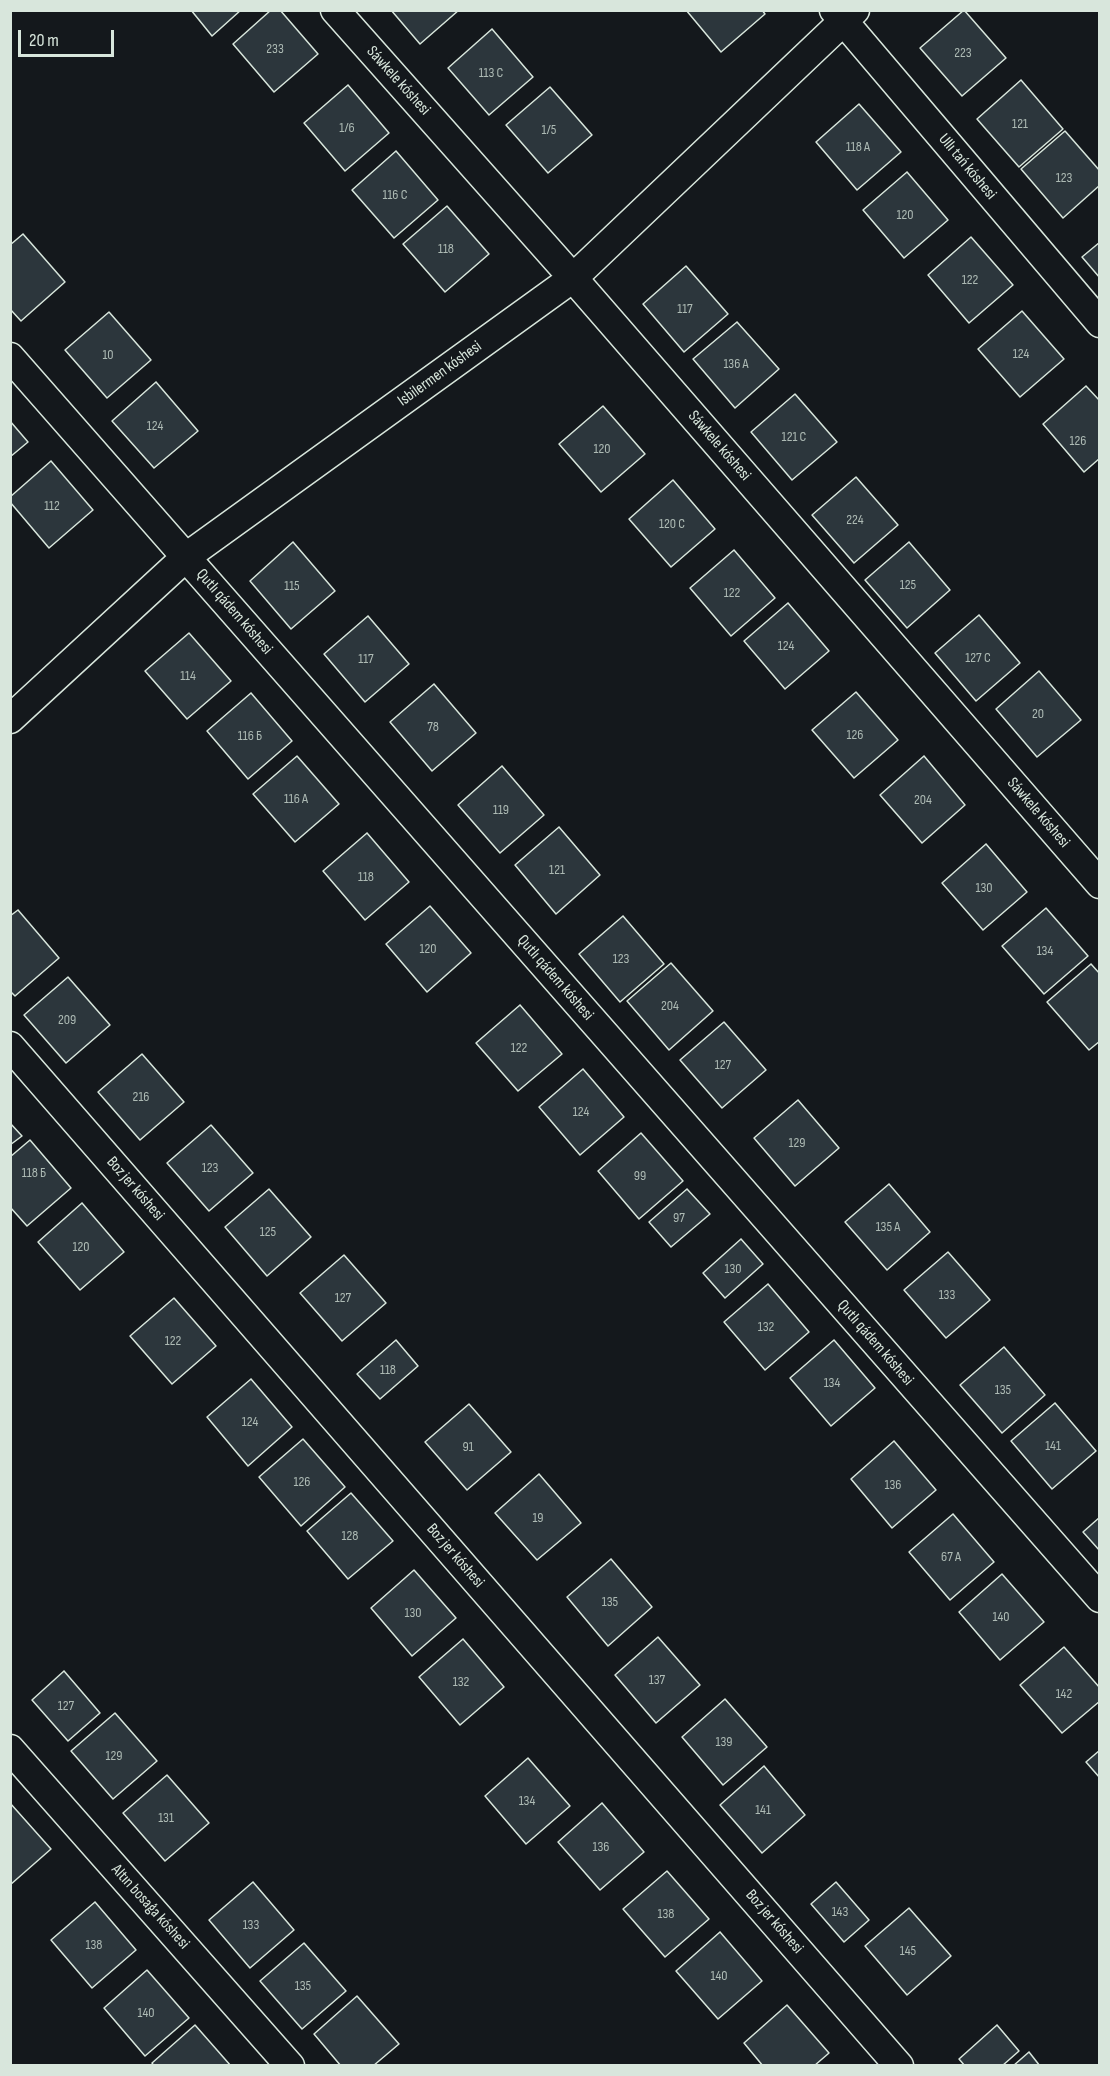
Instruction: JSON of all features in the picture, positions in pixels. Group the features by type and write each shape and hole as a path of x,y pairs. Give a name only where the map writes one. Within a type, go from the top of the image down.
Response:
{"street":[{"name":"Sáwkele kóshesi","path":"335,10 573,278 1100,884"},
{"name":"Isbilermen kóshesi","path":"10,719 186,557 573,278 844,14"},
{"name":"Ullı tań kóshesi","path":"844,14 1100,323"},
{"name":"Qutlı qádem kóshesi","path":"10,357 1100,1598"},
{"name":"Boz jer kóshesi","path":"10,1046 899,2066"},
{"name":"Altın bosaǵa kóshesi","path":"10,1749 291,2066"}],"building":[{"path":"191,10 241,10 212,36"},
{"path":"271,10 280,10 318,54 274,92 233,44"},
{"path":"391,10 459,10 420,44"},
{"path":"686,10 762,10 765,14 721,52"},
{"path":"964,10 1006,58 962,96 920,48"},
{"path":"492,29 533,77 489,115 448,68"},
{"path":"1021,80 1063,129 1019,167 977,119"},
{"path":"348,85 389,133 345,171 304,123"},
{"path":"550,87 592,135 548,173 506,125"},
{"path":"859,104 901,152 857,190 816,142"},
{"path":"1065,131 1100,171 1100,185 1063,218 1021,169"},
{"path":"396,151 438,200 394,238 352,190"},
{"path":"907,172 948,220 904,258 863,210"},
{"path":"447,206 489,254 445,292 403,244"},
{"path":"23,234 65,282 21,321 10,309 10,245"},
{"path":"971,237 1013,285 969,323 928,275"},
{"path":"1100,242 1100,278 1082,257"},
{"path":"686,266 728,314 684,352 643,304"},
{"path":"1022,311 1064,359 1020,397 978,349"},
{"path":"109,312 151,360 107,398 65,350"},
{"path":"737,322 779,369 735,408 693,359"},
{"path":"156,382 198,431 154,468 112,421"},
{"path":"1086,386 1100,401 1100,458 1084,472 1043,424"},
{"path":"795,394 837,442 792,480 751,432"},
{"path":"603,406 645,454 601,492 559,444"},
{"path":"10,421 28,442 10,457"},
{"path":"51,461 93,510 49,548 10,502 10,497"},
{"path":"856,477 898,525 854,563 812,515"},
{"path":"673,480 715,529 671,567 629,519"},
{"path":"293,542 335,591 291,629 250,581"},
{"path":"909,542 950,590 907,628 865,580"},
{"path":"734,550 775,598 731,636 690,588"},
{"path":"788,603 829,651 785,689 744,641"},
{"path":"979,615 1020,663 976,701 935,653"},
{"path":"368,616 409,664 365,702 324,654"},
{"path":"189,633 231,681 187,719 145,671"},
{"path":"1039,671 1081,720 1037,757 996,709"},
{"path":"434,684 476,733 432,771 390,722"},
{"path":"856,692 898,740 854,778 812,730"},
{"path":"251,693 292,741 248,779 207,731"},
{"path":"297,756 339,804 295,842 253,794"},
{"path":"924,756 965,805 922,843 880,795"},
{"path":"502,766 544,815 500,853 458,805"},
{"path":"559,827 600,875 556,914 515,865"},
{"path":"367,833 409,882 365,920 323,871"},
{"path":"986,844 1027,892 983,930 942,883"},
{"path":"430,906 471,953 427,992 386,944"},
{"path":"1046,908 1088,956 1044,994 1002,946"},
{"path":"18,910 59,958 15,996 10,991 10,916"},
{"path":"623,916 664,964 620,1002 579,954"},
{"path":"671,963 713,1011 669,1050 627,1001"},
{"path":"1091,964 1100,974 1100,1041 1089,1050 1047,1002"},
{"path":"68,977 110,1025 66,1063 24,1015"},
{"path":"520,1005 562,1054 518,1091 476,1043"},
{"path":"724,1022 766,1070 722,1108 680,1060"},
{"path":"142,1054 184,1102 140,1140 98,1092"},
{"path":"583,1069 624,1117 580,1155 539,1107"},
{"path":"798,1100 839,1148 795,1186 754,1138"},
{"path":"10,1123 22,1136 10,1145"},
{"path":"211,1125 253,1173 209,1211 167,1163"},
{"path":"641,1133 683,1181 639,1219 598,1171"},
{"path":"30,1140 71,1188 27,1226 10,1207 10,1157"},
{"path":"889,1184 930,1232 887,1270 845,1222"},
{"path":"269,1189 311,1237 267,1276 225,1227"},
{"path":"687,1189 710,1214 671,1247 649,1222"},
{"path":"82,1203 124,1252 80,1290 38,1242"},
{"path":"741,1239 763,1264 725,1298 703,1273"},
{"path":"948,1252 990,1300 946,1338 904,1290"},
{"path":"344,1255 386,1303 342,1341 300,1293"},
{"path":"768,1284 809,1332 765,1370 724,1322"},
{"path":"174,1298 216,1346 172,1384 130,1336"},
{"path":"396,1340 418,1366 380,1399 357,1374"},
{"path":"834,1340 875,1388 831,1426 790,1378"},
{"path":"1004,1347 1045,1395 1002,1433 960,1385"},
{"path":"251,1379 292,1427 248,1466 207,1417"},
{"path":"1055,1403 1096,1451 1052,1489 1011,1441"},
{"path":"469,1404 511,1452 467,1490 425,1442"},
{"path":"303,1439 345,1487 301,1526 259,1477"},
{"path":"894,1441 936,1490 892,1528 851,1479"},
{"path":"539,1474 581,1523 537,1560 495,1513"},
{"path":"351,1493 393,1541 348,1579 307,1531"},
{"path":"953,1514 994,1562 950,1600 909,1552"},
{"path":"1100,1517 1100,1551 1083,1532"},
{"path":"611,1559 652,1607 608,1646 567,1597"},
{"path":"414,1570 456,1618 412,1656 371,1608"},
{"path":"1002,1574 1044,1622 1000,1660 959,1612"},
{"path":"658,1637 700,1685 656,1723 615,1675"},
{"path":"463,1639 504,1687 460,1725 419,1677"},
{"path":"1064,1647 1100,1688 1100,1701 1062,1733 1020,1685"},
{"path":"64,1671 100,1713 68,1741 32,1700"},
{"path":"725,1699 767,1747 723,1785 682,1737"},
{"path":"115,1713 157,1761 113,1799 71,1751"},
{"path":"1100,1750 1100,1778 1086,1762"},
{"path":"528,1758 570,1806 526,1844 485,1796"},
{"path":"764,1766 805,1815 762,1853 720,1805"},
{"path":"167,1775 209,1823 165,1861 123,1813"},
{"path":"10,1803 51,1849 10,1885"},
{"path":"602,1803 644,1852 600,1890 558,1842"},
{"path":"667,1871 709,1919 665,1957 623,1909"},
{"path":"253,1882 294,1930 250,1968 209,1920"},
{"path":"836,1882 869,1920 844,1942 811,1904"},
{"path":"95,1902 136,1950 92,1988 51,1940"},
{"path":"909,1908 951,1956 907,1995 865,1946"},
{"path":"720,1932 762,1981 718,2019 676,1971"},
{"path":"304,1943 346,1991 302,2029 260,1981"},
{"path":"147,1970 189,2018 145,2056 104,2008"},
{"path":"357,1996 399,2044 373,2066 341,2066 314,2034"},
{"path":"787,2005 829,2053 814,2066 763,2066 744,2043"},
{"path":"195,2025 231,2066 154,2066 152,2063"},
{"path":"997,2025 1019,2051 1002,2066 965,2066 959,2059"},
{"path":"1029,2052 1040,2066 1013,2066"}]}
